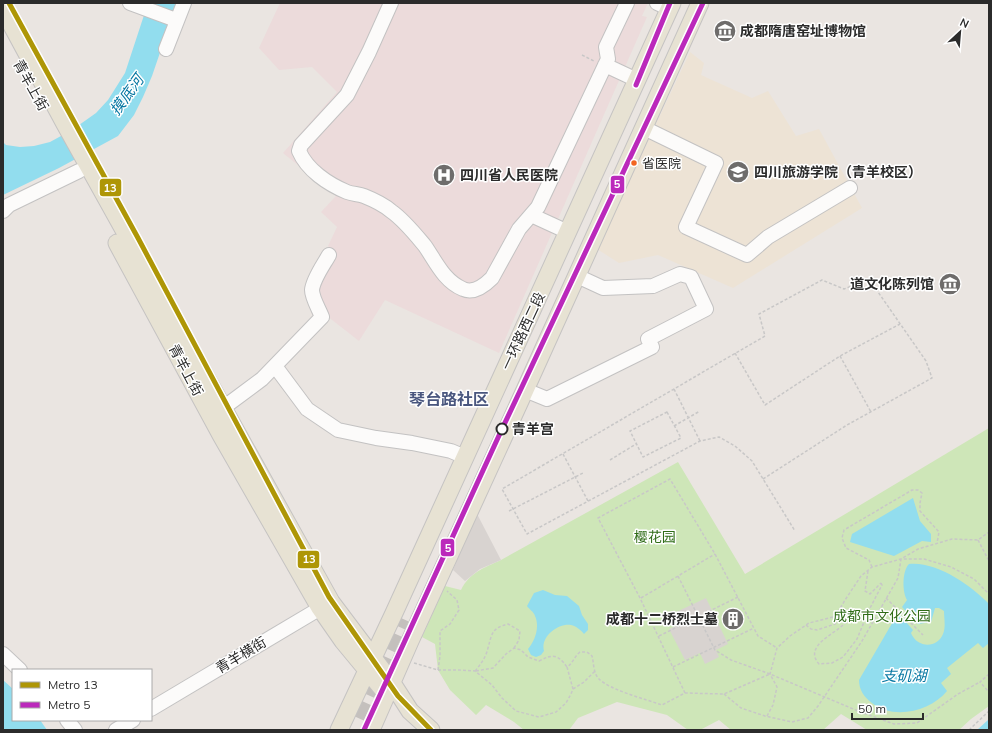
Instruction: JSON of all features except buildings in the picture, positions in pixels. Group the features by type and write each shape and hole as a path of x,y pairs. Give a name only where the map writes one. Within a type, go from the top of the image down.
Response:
{"main road":[{"name":"一环路西二段","path":"361,726 389,688 700,3"},
{"name":"一环路西二段","path":"339,730 637,80 666,5"},
{"name":"青羊上街","path":"3,8 80,166 221,435 326,605 389,688"},
{"name":"青羊上街","path":"3,34 61,127"},
{"name":"青羊上街","path":"80,166 223,408 326,605"},
{"path":"389,688 405,720 416,730"},
{"path":"389,688 410,711 431,730"}],"street":[{"path":"130,3 176,20"},
{"path":"166,49 176,20 184,3"},
{"path":"391,3 369,52 347,95 301,145 299,151 303,160 331,185 348,192 364,196 382,204 393,212 425,246 442,273 452,283 472,291 486,284 492,278 519,229 538,207 563,150 608,59 606,47 627,3"},
{"path":"605,65 637,80"},
{"path":"644,128 716,163 686,228 747,255 768,237 850,188"},
{"path":"3,211 10,205 80,166"},
{"path":"531,215 568,232"},
{"path":"223,408 262,380 322,317 312,290 318,274 329,254"},
{"path":"525,390 547,399 652,347 648,339 706,309 691,277 680,274 653,286 603,288 577,276"},
{"path":"276,366 307,409 338,430 451,451 465,457"},
{"name":"青羊横街","path":"152,708 326,605"},
{"path":"3,654 19,669"},
{"path":"68,721 75,730"},
{"path":"116,730 131,721"}],"path":[{"path":"582,55 605,65"},
{"path":"763,479 847,425 932,378 926,361 869,279 844,289 822,280 759,314 765,336 502,489 527,534 700,441 719,437 735,446 752,461 763,479 795,531"},
{"path":"735,353 765,405 840,356 900,324"},
{"path":"840,356 871,412"},
{"path":"674,388 700,441"},
{"path":"674,426 700,411"},
{"path":"667,412 674,426 680,438 643,457 630,431 667,412"},
{"path":"610,460 636,444"},
{"path":"563,454 588,501"},
{"path":"509,511 583,473"},
{"path":"685,693 640,598 598,518 670,480 715,554 758,636 777,648"},
{"path":"872,567 869,560 846,548 842,538 844,530 912,490 918,490 922,493 920,511 939,532 937,543"},
{"path":"767,716 774,705 776,687 770,674 777,648 790,636 806,625 833,617 838,612 861,576 868,570 872,567 901,559 918,549 937,543 952,539 978,540 989,532"},
{"path":"978,540 989,561"},
{"path":"640,598 715,554"},
{"path":"901,559 924,559 951,567 974,579 989,594"},
{"path":"724,694 741,708 767,716 792,722 808,718 862,641 898,578 901,559"},
{"path":"806,625 817,630 835,624 846,611 849,610 851,612 845,623 819,643 815,653 815,659 819,664 832,663 843,657 857,638 862,627 862,623 882,585 881,583 870,594 865,590 868,570"},
{"path":"678,576 715,650 731,660 770,674 858,711 894,724 917,722 958,694 980,682 989,674"},
{"path":"437,583 457,600 459,610 450,624 440,631 440,656 438,670"},
{"path":"658,636 738,597"},
{"path":"886,598 923,635"},
{"path":"402,659 438,670 475,671 493,668 514,648 519,640 520,631 508,624 498,627 489,638 488,649 482,663 475,671"},
{"path":"673,668 754,628"},
{"path":"514,648 521,650 528,658 538,661 553,656 561,659 567,667 573,689"},
{"path":"567,667 572,664 575,656 580,652 587,652 592,656 598,678 609,686 662,705 685,693 724,694 770,674"},
{"path":"475,671 492,684 502,698 516,711 539,717 556,712 566,703 573,689 584,682 595,671"},
{"path":"980,682 989,692"},
{"path":"969,730 989,711"}],"shaded area":[{"name":"四川省人民医院","path":"280,3 648,3 642,16 647,17 499,353 385,300 359,341 327,316 317,294 318,282 334,252 328,246 337,227 321,212 336,196 283,153 337,92 312,67 279,70 259,48"},
{"name":"四川旅游学院（青羊校区）","path":"690,52 704,63 701,75 752,98 768,91 796,136 819,129 862,208 733,288 658,255 619,263 597,249"},
{"path":"476,512 501,560 480,569 465,581 453,570"},
{"path":"706,598 728,644 716,650 719,657 705,664 700,653 685,660 669,629 678,625 672,614"}],"green space":[{"name":"成都市文化公园","path":"989,428 989,706 959,730 867,730 841,714 823,730 731,730 719,720 700,730 688,730 667,715 617,702 578,718 569,730 524,730 486,705 476,715 450,690 438,670 435,644 422,637 445,586 461,590 473,575 483,568 501,560 678,462 745,574"}],"water":[{"name":"摸底河","path":"148,3 177,3 152,76 134,115 118,136 59,168 3,195 3,142 6,145 20,147 34,146 50,142 72,130 96,113 108,100 125,73"},
{"path":"913,498 920,521 931,534 931,542 922,541 894,556 850,542 852,534"},
{"name":"支矶湖","path":"909,564 930,566 941,570 963,582 982,597 989,604 989,643 983,648 978,643 947,668 951,674 941,683 947,691 940,698 921,709 900,712 890,711 872,703 862,693 859,680 898,613 913,630 911,633 914,638 922,644 932,644 940,639 943,634 945,625 944,611 939,608 935,608 931,622 918,624 902,607 907,600 904,592 904,576"},
{"path":"543,590 555,595 567,596 579,606 582,615 588,624 588,630 584,634 575,626 561,626 547,636 543,646 544,651 541,655 536,657 531,655 528,649 536,634 537,625 534,613 527,606 534,593"},
{"path":"3,680 12,688 12,721 41,721 47,730 3,730"},
{"path":"989,719 989,730 977,730 988,720"}],"tunnel":[{"path":"356,717 401,618"}],"metro line":[{"name":"13","path":"9,3 138,238 329,597 398,696 431,730"},
{"name":"5","path":"636,85 670,3"},
{"name":"5","path":"364,730 502,429 703,3"}],"place":[{"name":"成都隋唐窑址博物馆","path":"725,31"},
{"name":"省医院","path":"634,163"},
{"name":"四川旅游学院（青羊校区）","path":"738,172"},
{"name":"四川省人民医院","path":"444,175"},
{"name":"道文化陈列馆","path":"950,284"},
{"name":"青羊宫","path":"502,429"},
{"name":"成都十二桥烈士墓","path":"733,619"}],"district":[{"name":"琴台路社区","path":"449,399"}],"park label":[{"name":"樱花园","path":"655,537"}]}
